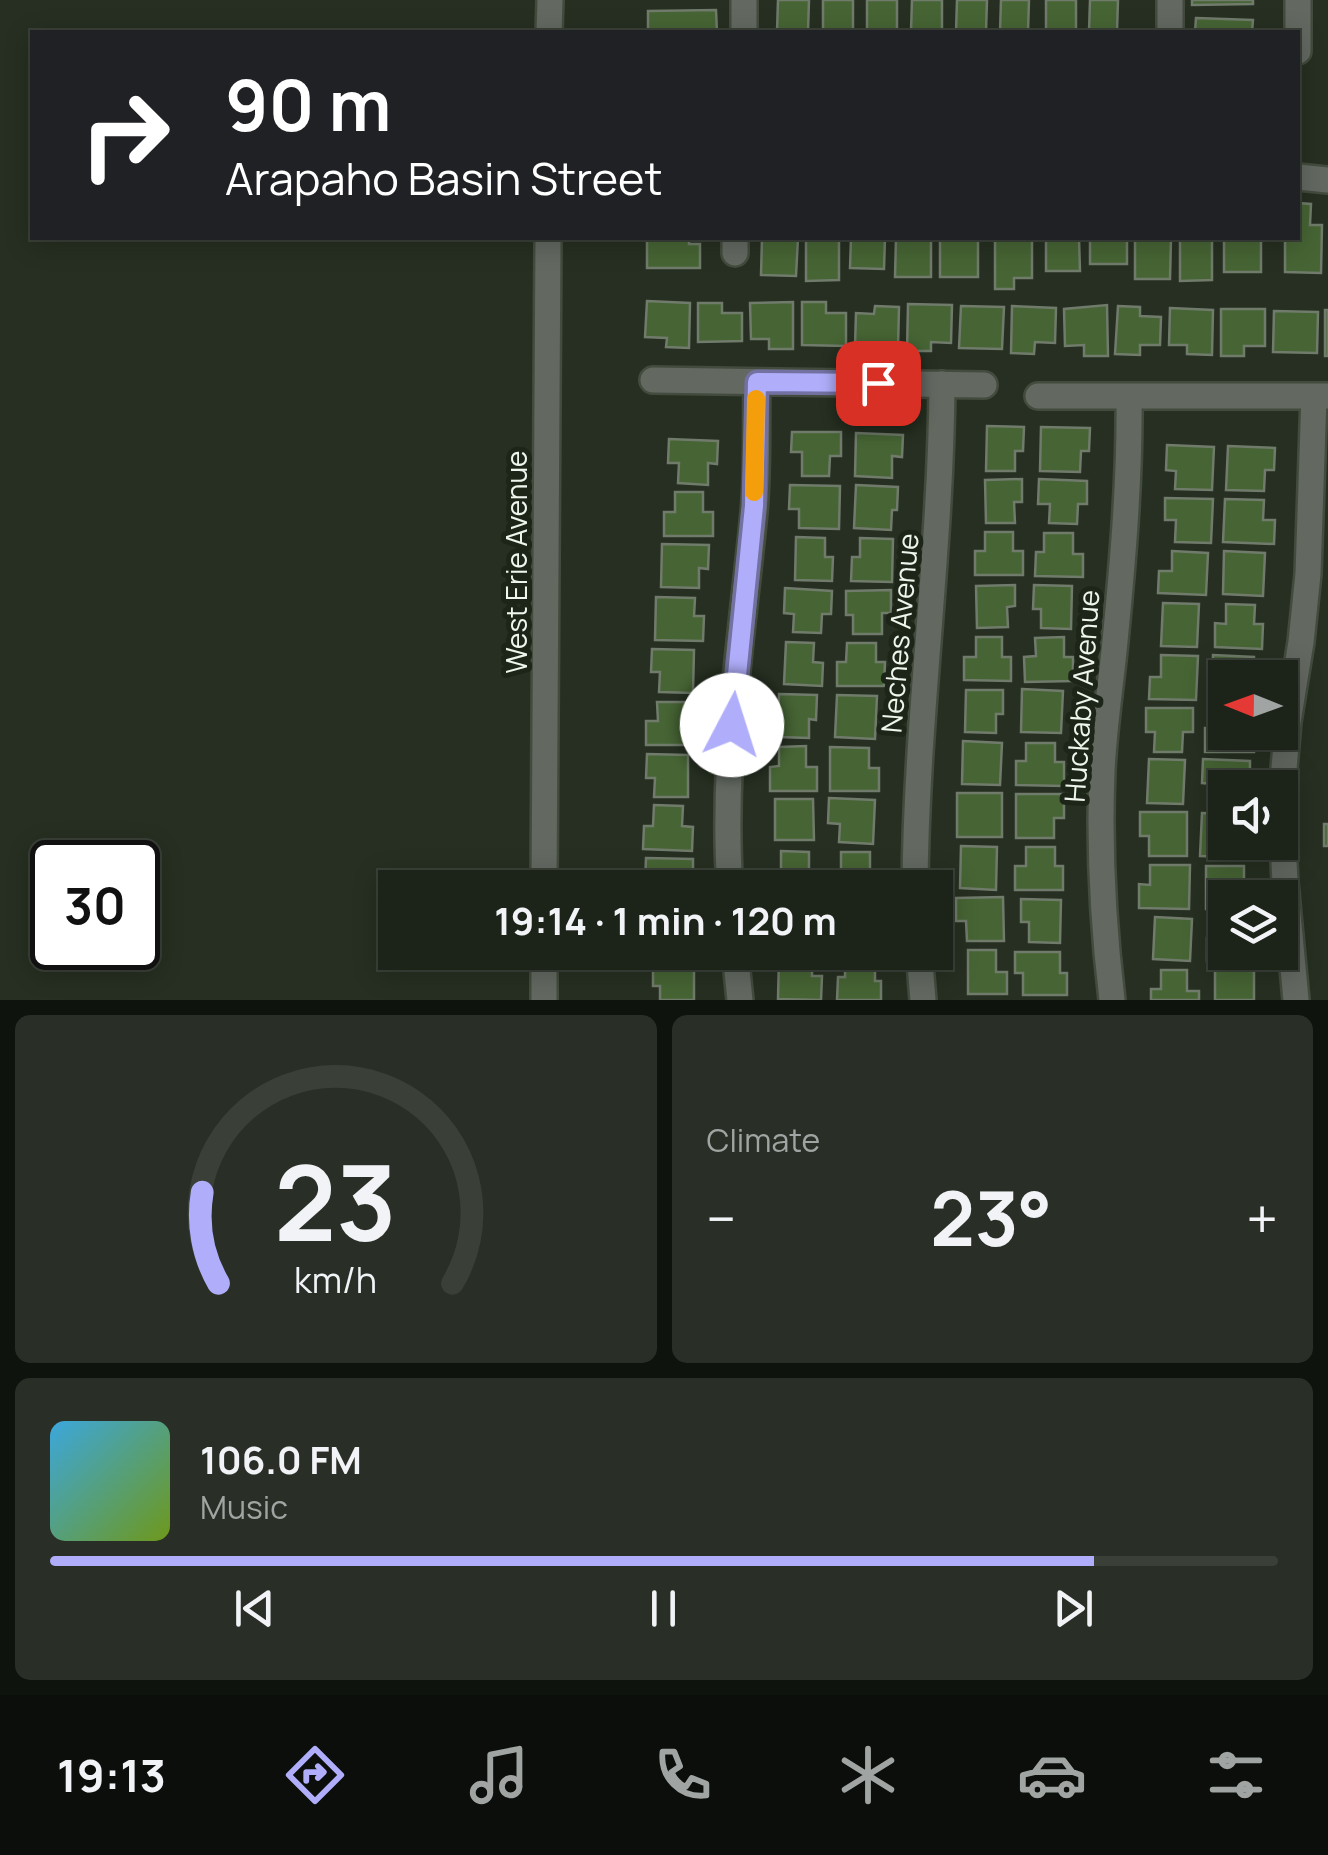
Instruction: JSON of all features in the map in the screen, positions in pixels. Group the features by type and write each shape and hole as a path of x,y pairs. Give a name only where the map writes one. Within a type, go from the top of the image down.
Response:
{"street":[{"path":"550,0 550,30"},
{"path":"744,0 744,30"},
{"path":"1170,0 1170,30"},
{"path":"1298,0 1298,30"},
{"path":"1300,177 1328,180"},
{"name":"West Erie Avenue","path":"544,870 548,240"},
{"path":"653,380 984,385"},
{"path":"729,870 729,772 754,506 757,382"},
{"name":"Neches Avenue","path":"916,870 922,694 942,463 942,384"},
{"path":"1038,396 1321,396 1308,574 1281,803 1296,1000"},
{"name":"Huckaby Avenue","path":"1112,1000 1104,934 1102,767 1124,520 1128,396"},
{"path":"544,970 544,1000"},
{"path":"737,970 740,1000"},
{"path":"920,970 923,1000"}],"building":[{"path":"778,0 809,0 808,30 777,30"},
{"path":"823,0 853,0 853,30 823,30"},
{"path":"867,0 897,0 897,30 867,30"},
{"path":"912,0 942,0 942,30 911,30"},
{"path":"957,0 987,0 986,30 956,30"},
{"path":"1001,0 1029,0 1028,30 1000,30"},
{"path":"1046,0 1076,0 1076,30 1046,30"},
{"path":"1090,0 1118,0 1117,30 1089,30"},
{"path":"1192,0 1253,0 1253,4 1192,5"},
{"path":"716,10 717,30 648,30 648,11"},
{"path":"1196,18 1253,20 1252,30 1195,30"},
{"path":"1300,203 1311,204 1310,225 1322,225 1321,273 1285,272 1285,240 1300,240"},
{"path":"647,240 689,240 689,244 700,244 700,268 647,268"},
{"path":"762,240 798,240 796,276 761,275"},
{"path":"806,240 839,240 839,280 806,281"},
{"path":"851,240 885,240 884,269 850,268"},
{"path":"896,240 931,240 931,277 895,277"},
{"path":"940,240 978,240 978,277 940,277"},
{"path":"995,240 1032,240 1032,278 1014,278 1014,289 995,289"},
{"path":"1046,240 1079,240 1080,271 1046,271"},
{"path":"1090,240 1127,240 1127,264 1090,264"},
{"path":"1135,240 1171,240 1170,279 1135,279"},
{"path":"1180,240 1212,240 1212,280 1180,281"},
{"path":"1224,240 1261,240 1261,272 1224,272"},
{"path":"647,301 690,303 689,348 666,347 667,338 645,337"},
{"path":"793,302 793,349 769,349 769,339 751,339 750,303"},
{"path":"802,302 826,302 826,313 846,313 846,346 802,345"},
{"path":"698,303 722,303 722,313 742,313 742,341 698,342"},
{"path":"908,304 952,305 951,343 931,342 931,351 907,351"},
{"path":"1107,305 1108,356 1084,356 1084,345 1065,346 1064,309"},
{"path":"875,306 899,307 898,348 855,346 856,313 874,314"},
{"path":"961,306 1004,307 1002,349 959,348"},
{"path":"1012,306 1056,308 1055,343 1035,342 1034,354 1011,353"},
{"path":"1118,306 1140,307 1140,316 1161,317 1160,345 1140,345 1140,355 1115,354"},
{"path":"1170,308 1213,310 1212,355 1187,354 1187,345 1169,345"},
{"path":"1221,309 1265,309 1265,346 1244,346 1244,356 1221,356"},
{"path":"1328,310 1328,356 1325,356"},
{"path":"1274,311 1318,312 1317,353 1273,352"},
{"path":"987,426 1024,427 1023,451 1015,451 1015,471 986,471"},
{"path":"1041,427 1090,428 1089,451 1081,451 1080,472 1040,471"},
{"path":"792,432 841,432 841,456 830,456 829,476 802,476 802,452 791,452"},
{"path":"856,433 903,435 902,457 892,456 892,478 855,476"},
{"path":"669,439 718,441 717,464 708,463 708,485 678,483 679,463 668,463"},
{"path":"1167,445 1214,447 1212,490 1175,489 1176,471 1166,470"},
{"path":"1228,446 1275,448 1274,470 1265,470 1264,491 1226,490"},
{"path":"1022,479 1022,502 1014,502 1015,523 986,523 985,480"},
{"path":"1039,479 1087,481 1087,504 1078,504 1077,524 1049,523 1050,504 1038,504"},
{"path":"790,485 840,486 839,529 799,528 799,509 789,509"},
{"path":"856,485 898,487 891,530 854,528"},
{"path":"675,492 703,492 703,512 713,512 713,536 664,536 664,512 675,512"},
{"path":"1165,498 1213,499 1211,543 1175,542 1176,520 1165,520"},
{"path":"1225,499 1264,500 1263,520 1275,520 1274,544 1223,542"},
{"path":"985,532 1013,532 1013,551 1023,551 1023,575 975,575 975,551 985,551"},
{"path":"1044,533 1073,533 1073,554 1083,554 1083,577 1035,576 1036,552 1044,552"},
{"path":"796,537 825,538 825,557 833,557 832,581 795,580"},
{"path":"860,538 893,539 892,582 851,581 852,557 860,557"},
{"path":"662,544 709,545 708,569 699,568 699,588 661,587"},
{"path":"1172,551 1208,553 1206,595 1158,593 1159,571 1172,571"},
{"path":"1224,551 1265,553 1263,596 1223,594"},
{"path":"1015,585 1015,606 1007,607 1008,627 977,628 976,586"},
{"path":"1034,585 1072,586 1071,629 1041,628 1041,609 1033,609"},
{"path":"785,588 832,591 831,614 822,614 821,633 793,632 794,614 784,613"},
{"path":"891,590 891,613 882,613 882,634 853,634 853,615 846,615 846,591"},
{"path":"656,597 695,598 694,616 704,616 703,641 655,640"},
{"path":"1163,603 1199,604 1197,647 1161,646"},
{"path":"1226,604 1255,605 1254,624 1263,624 1262,649 1215,647 1215,623 1226,624"},
{"path":"976,637 1002,637 1002,657 1011,657 1011,681 964,680 964,657 976,657"},
{"path":"1064,637 1064,657 1073,657 1073,681 1025,682 1024,657 1036,656 1035,638"},
{"path":"786,642 814,643 813,662 823,663 822,686 784,684"},
{"path":"847,643 876,643 876,662 885,662 884,686 837,686 837,662 846,662"},
{"path":"652,649 694,650 693,693 659,692 660,672 651,672"},
{"path":"1161,655 1198,656 1196,700 1149,699 1150,677 1161,677"},
{"path":"1213,655 1254,657 1254,660 1213,660"},
{"path":"1022,689 1063,691 1061,733 1021,732"},
{"path":"966,690 1003,690 1003,714 996,714 996,733 965,732"},
{"path":"779,694 817,695 816,720 809,719 809,738 778,737"},
{"path":"837,695 877,696 875,739 835,737"},
{"path":"657,702 690,702 690,745 646,745 646,721 658,721"},
{"path":"1146,708 1193,708 1193,732 1183,732 1182,752 1154,752 1155,732 1146,732"},
{"path":"1205,728 1208,750 1254,752 1205,752"},
{"path":"963,741 1002,743 1000,785 962,784"},
{"path":"1026,743 1055,743 1055,762 1064,762 1064,786 1016,785 1016,761 1026,761"},
{"path":"806,746 806,767 817,767 817,791 770,791 770,767 779,766 779,747"},
{"path":"830,747 869,748 869,768 879,768 879,791 830,791"},
{"path":"647,754 688,755 688,797 654,797 655,778 646,778"},
{"path":"1149,759 1185,760 1183,804 1147,803"},
{"path":"1203,759 1250,761 1250,770 1208,770 1208,784 1202,783"},
{"path":"957,793 1002,793 1002,837 957,837"},
{"path":"1016,794 1064,794 1064,818 1054,818 1054,838 1016,838"},
{"path":"829,798 875,800 873,844 839,842 840,824 828,823"},
{"path":"775,799 813,799 814,840 775,840"},
{"path":"654,805 683,806 682,826 693,827 692,851 643,849 644,826 653,826"},
{"path":"1140,812 1187,812 1187,856 1149,856 1149,836 1140,836"},
{"path":"1202,813 1208,813 1208,856 1200,856"},
{"path":"1324,824 1328,824 1328,846 1324,846"},
{"path":"961,846 997,847 996,890 960,888"},
{"path":"1026,847 1055,847 1055,866 1063,866 1063,890 1015,890 1015,866 1026,866"},
{"path":"781,851 809,852 809,870 781,870"},
{"path":"841,852 870,852 870,870 841,870"},
{"path":"646,858 693,859 693,870 646,870"},
{"path":"1150,865 1190,865 1189,909 1139,908 1139,884 1150,885"},
{"path":"1206,866 1244,866 1244,880 1208,880 1206,909"},
{"path":"1003,897 1004,941 967,941 966,921 956,921 956,898"},
{"path":"1021,899 1061,900 1060,943 1029,942 1029,922 1021,922"},
{"path":"1155,917 1192,919 1190,961 1153,959"},
{"path":"968,950 996,950 996,972 1007,972 1007,994 968,994"},
{"path":"1015,952 1060,952 1060,973 1067,973 1067,995 1023,995 1023,973 1015,973"},
{"path":"653,970 694,970 694,1000 660,1000 660,986 653,986"},
{"path":"779,970 812,970 812,976 822,976 821,1000 778,999"},
{"path":"845,970 875,970 875,981 881,981 881,1000 837,1000 838,977 845,977"},
{"path":"1161,970 1187,970 1187,991 1199,991 1199,1000 1151,1000 1151,989 1161,989"},
{"path":"1215,970 1254,971 1254,1000 1215,1000"}],"slow traffic":[{"path":"754,492 756,399"}],"route":[{"path":"732,725 754,506 757,382 878,383"}]}
